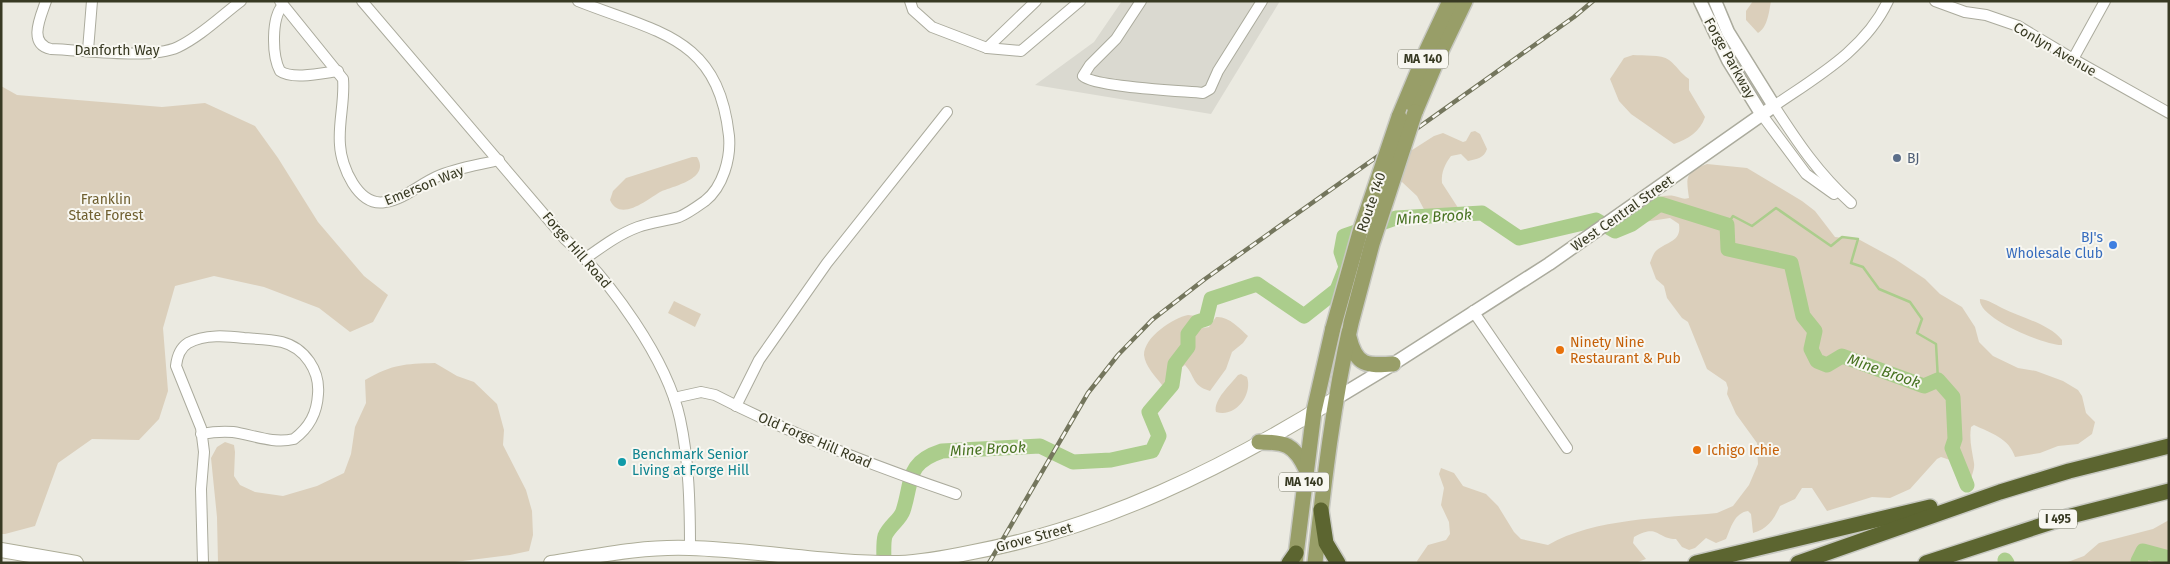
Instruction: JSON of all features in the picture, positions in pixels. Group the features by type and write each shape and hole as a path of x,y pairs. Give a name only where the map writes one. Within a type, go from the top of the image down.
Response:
{"highway":[{"path":"1798,563 2000,492 2069,471 2169,446"},
{"name":"I 495","path":"1928,563 1950,554 2066,517 2169,490"},
{"path":"1696,563 2000,492"},
{"path":"1321,510 1326,543 1338,563"}],"main road":[{"name":"Route 140","path":"1314,411 1333,328 1360,232 1399,117 1450,1"},
{"name":"Route 140","path":"1335,398 1350,329 1372,244 1416,112 1440,53 1465,1"},
{"path":"1350,329 1352,351 1361,362 1373,366 1393,364"},
{"name":"West Central Street","path":"1314,411 1335,398"},
{"name":"MA 140","path":"1315,563 1335,398"},
{"name":"Grove Street","path":"551,563 638,551 690,548 744,551 826,560 899,563 997,548 1072,527 1103,516 1188,479 1314,411"},
{"name":"MA 140","path":"1294,560 1314,411"},
{"path":"1259,442 1275,442 1288,445 1300,456 1306,469"},
{"path":"1,550 76,563"}],"street":[{"name":"Danforth Way","path":"46,1 38,26 39,43 51,49 142,52 172,49 190,40 241,1"},
{"path":"88,50 92,1"},
{"name":"Forge Hill Road","path":"362,1 565,239 586,258 628,313 654,357 674,398 680,420 685,459 690,548"},
{"path":"578,1 671,37 686,46 700,59 713,78 724,103 730,144 724,173 706,200 679,217 639,226 620,235 586,258"},
{"path":"910,1 913,10 932,27 987,48 1020,51 1080,1"},
{"path":"987,48 1036,1"},
{"path":"1141,1 1116,39 1090,65 1083,76 1086,79 1104,83 1203,93 1210,89 1218,71 1262,1"},
{"name":"Forge Parkway","path":"1700,1 1728,60 1762,115"},
{"name":"Forge Parkway","path":"1716,1 1728,32 1774,106"},
{"name":"West Central Street","path":"1335,398 1393,364 1549,264 1842,59 1859,42 1888,1"},
{"name":"Conlyn Avenue","path":"1935,1 1965,12 1986,15 2018,26 2073,60 2169,113"},
{"path":"2073,60 2106,1"},
{"path":"282,3 278,13 274,43 280,71 284,74 296,75 338,71"},
{"name":"Emerson Way","path":"282,3 338,71 343,83 341,153 354,184 370,200 384,203 391,201 437,177 499,160"},
{"path":"1762,115 1806,174 1820,186 1850,203 1827,181 1807,156 1774,106"},
{"path":"736,406 760,360 827,263 947,112"},
{"path":"1473,311 1567,448"},
{"path":"201,434 233,432 272,440 294,439 311,421 317,405 319,384 312,364 292,345 281,342 217,336 188,344 178,355 176,366 201,428 201,434 204,452 201,489 203,563"},
{"name":"Old Forge Hill Road","path":"674,398 701,392 715,395 804,437 917,481 956,494"}],"shaded area":[{"path":"1122,1 1280,1 1211,114 1035,85 1094,42"}],"green space":[{"path":"1753,1 1771,1 1766,23 1758,33 1746,20 1746,11"},
{"path":"1633,55 1666,58 1689,79 1689,90 1705,117 1700,127 1693,134 1674,144 1631,114 1619,101 1610,79 1624,58"},
{"name":"Franklin State Forest","path":"1,86 17,95 162,107 205,103 255,126 278,158 318,222 364,276 388,295 373,322 350,332 319,308 264,287 214,276 175,286 163,328 168,391 159,419 139,440 92,439 58,463 35,526 5,534 1,534"},
{"path":"1475,131 1480,134 1487,149 1484,154 1477,159 1468,161 1461,154 1451,156 1445,165 1442,175 1442,183 1464,217 1427,215 1417,196 1402,182 1370,189 1368,186 1368,181 1373,175 1434,136 1443,133 1463,142 1466,141 1471,132"},
{"path":"697,157 700,165 699,171 689,180 660,192 642,204 627,209 615,207 610,200 613,191 626,178"},
{"path":"1707,164 1747,168 1802,201 1815,211 1835,237 1860,240 1895,259 1925,279 1940,294 1962,307 1975,327 1979,342 1993,356 2018,368 2036,371 2063,381 2078,390 2082,396 2086,413 2095,422 2092,434 2078,444 2058,446 2040,453 2015,457 2004,441 1974,425 1971,427 1970,432 1974,465 1970,483 1958,478 1953,461 1941,457 1910,489 1890,498 1872,497 1827,511 1812,488 1802,488 1795,499 1780,506 1767,526 1753,533 1751,514 1748,511 1743,512 1736,518 1726,539 1716,543 1706,538 1695,548 1689,550 1682,547 1676,539 1665,537 1653,531 1642,533 1634,537 1633,543 1646,559 1635,563 1418,563 1417,561 1428,545 1446,540 1450,534 1449,522 1441,505 1444,488 1439,474 1441,468 1454,473 1463,486 1486,494 1498,506 1514,532 1521,539 1548,545 1566,536 1608,524 1717,513 1733,506 1749,485 1758,464 1757,443 1736,414 1727,394 1726,382 1707,369 1688,322 1682,318 1667,298 1664,286 1656,279 1650,263 1659,248 1672,241 1678,235 1679,224 1670,218 1644,222 1632,216 1651,202 1662,197 1689,198 1687,185 1689,176 1694,170"},
{"path":"1980,299 1989,301 2009,312 2049,329 2062,340 2062,345 2042,341 2014,330 1989,314 1982,306"},
{"path":"674,301 701,314 695,327 668,313"},
{"path":"1188,315 1196,316 1203,328 1209,327 1216,317 1225,318 1234,323 1248,336 1232,352 1226,369 1210,391 1197,383 1185,365 1178,370 1169,384 1162,385 1146,363 1145,348 1154,335 1167,324"},
{"path":"435,363 457,376 474,382 497,404 504,430 503,445 526,490 532,511 533,535 529,551 447,563 218,563 217,517 211,458 217,447 225,442 234,445 234,476 240,485 255,492 283,496 317,486 344,473 351,454 355,427 366,403 365,380 399,366"},
{"path":"1241,374 1247,377 1248,390 1245,397 1236,408 1223,413 1216,412 1217,402 1220,397 1227,387"},
{"path":"2169,520 2169,563 2065,563 2084,556 2099,543 2153,529"}],"waterway":[{"name":"Mine Brook","path":"884,563 885,536 902,514 912,474 922,461 942,451 1040,446 1073,462 1111,460 1152,451 1159,436 1149,412 1172,385 1175,364 1188,347 1188,334 1197,322 1206,319 1211,299 1257,284 1304,316 1337,290 1346,267 1341,252 1344,236 1396,218 1482,213 1519,238 1596,220 1615,231 1632,224 1660,204 1727,225 1728,249 1791,263 1803,316 1815,331 1811,349 1817,361 1827,365 1842,356 1924,386 1938,380 1953,397 1955,439 1952,448 1967,485"},
{"name":"Mine Brook","path":"1727,225 1733,216 1752,226 1776,208 1831,246 1842,237 1858,239 1851,263 1863,267 1879,289 1910,302 1922,319 1917,333 1936,344 1938,380"},
{"name":"Mine Brook","path":"2141,563 2138,561 2143,551 2169,558"}],"railway":[{"path":"989,563 1088,393 1118,355 1152,320 1205,279 1574,17 1593,1"}],"place":[{"name":"BJ","path":"1897,158"},
{"name":"BJ's Wholesale Club","path":"2113,245"},
{"name":"Ninety Nine Restaurant & Pub","path":"1560,350"},
{"name":"Ichigo Ichie","path":"1697,450"},
{"name":"Benchmark Senior Living at Forge Hill","path":"622,462"}]}
